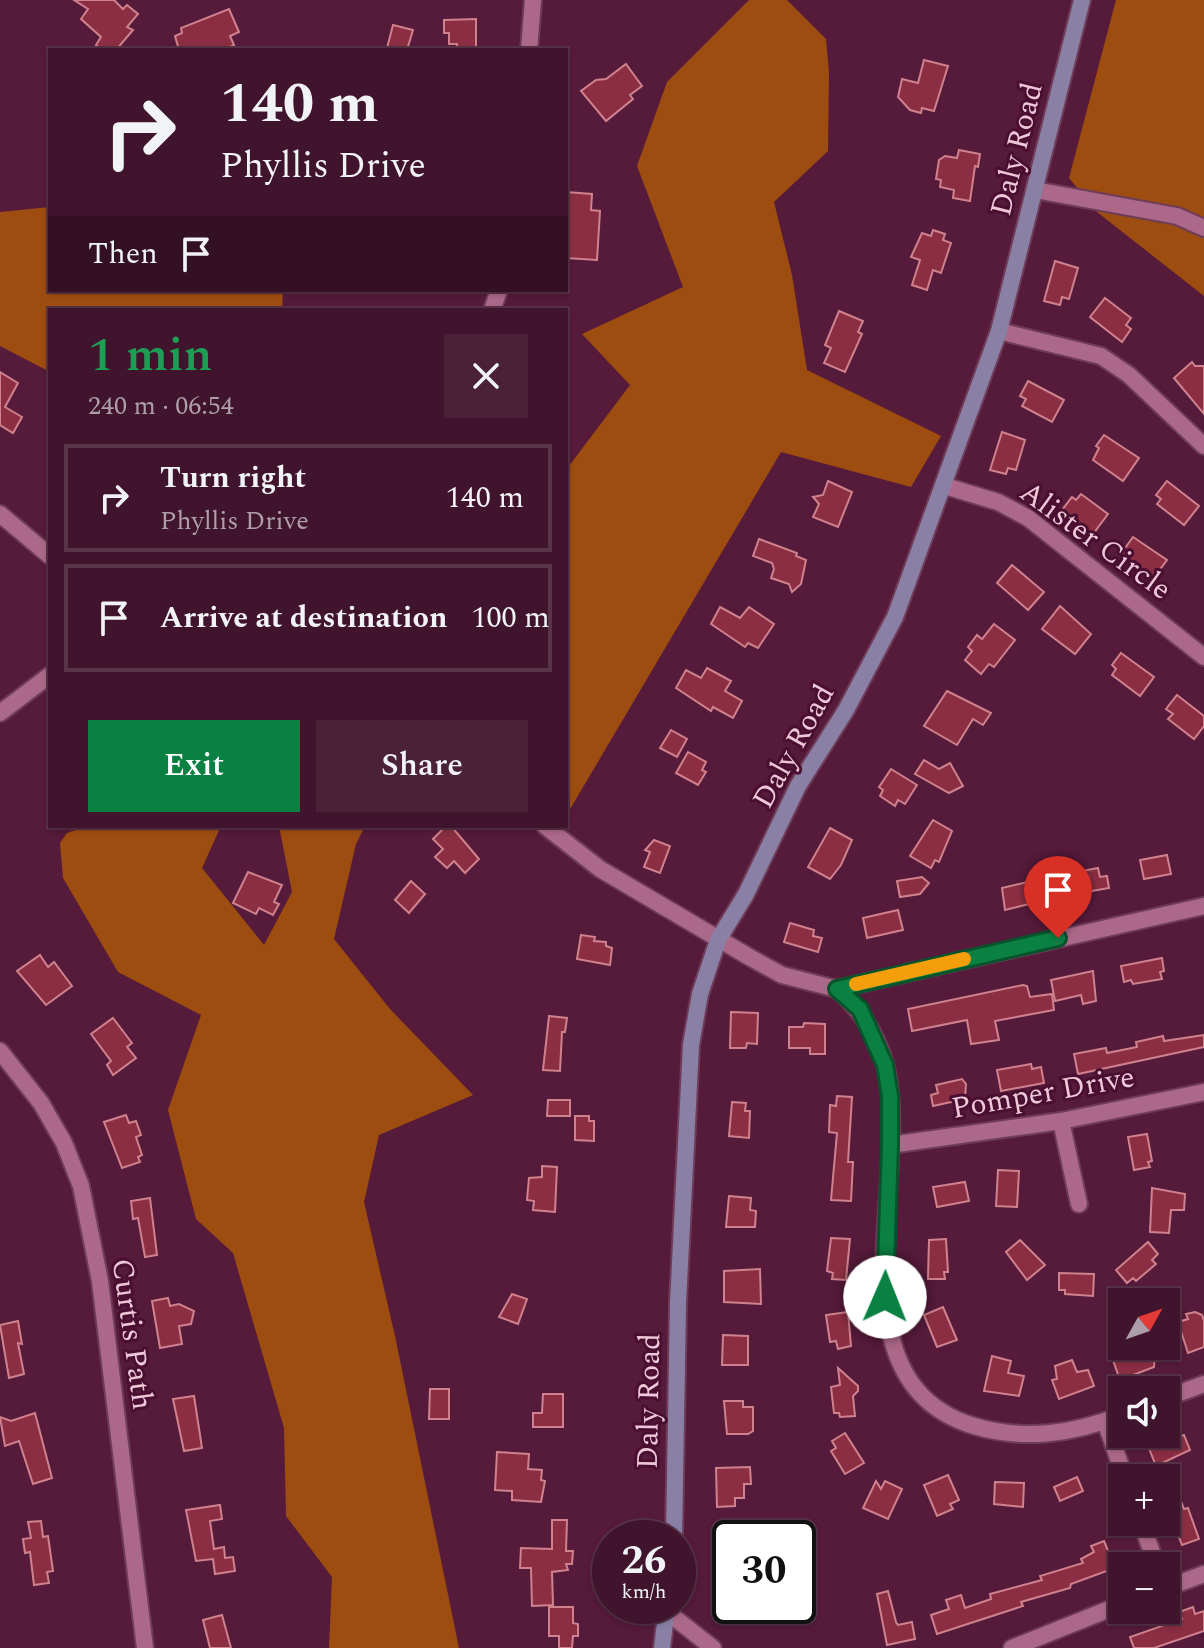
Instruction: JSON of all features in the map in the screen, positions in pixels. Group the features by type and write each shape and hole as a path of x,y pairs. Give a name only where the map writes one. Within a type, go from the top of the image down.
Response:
{"street":[{"path":"529,48 533,0"},
{"name":"Daly Road","path":"674,1520 678,1303 691,1045 700,994 718,940 746,894 798,786 846,710 895,617 999,331 1082,0"},
{"path":"1035,190 1177,216 1204,228"},
{"path":"999,331 1101,356 1129,375 1204,446"},
{"name":"Alister Circle","path":"945,486 998,502 1028,518 1204,657"},
{"path":"0,514 48,554"},
{"path":"0,713 48,677"},
{"path":"548,828 600,869 718,940 782,975 837,989 860,1009 885,1065 890,1096 885,1297 889,1334 903,1367 926,1400 962,1422 1005,1435 1053,1434 1108,1420"},
{"path":"837,989 1204,906"},
{"name":"Curtis Path","path":"0,1051 41,1103 64,1143 81,1186 100,1281 145,1648"},
{"name":"Pomper Drive","path":"890,1145 1061,1121 1204,1092"},
{"path":"1061,1121 1079,1204"},
{"path":"1180,1393 1204,1384"},
{"path":"1105,1421 1120,1464"},
{"path":"1180,1583 1204,1574"},
{"path":"1012,1648 1108,1610"},
{"path":"662,1648 665,1624"},
{"path":"685,1624 713,1648"}],"shaded area":[{"path":"749,0 787,0 826,39 828,151 774,202 792,275 807,370 941,436 911,487 781,452 568,813 568,467 630,385 582,334 683,287 637,166 667,82"},
{"path":"1116,0 1204,0 1204,296 1097,212 1069,178"},
{"path":"48,207 48,292 283,292 282,308 48,308 48,371 0,346 0,212"},
{"path":"81,828 220,828 202,868 264,945 292,892 279,828 364,828 356,844 334,939 390,1009 473,1095 379,1135 364,1202 395,1336 459,1648 329,1648 332,1577 286,1516 284,1428 233,1253 196,1219 168,1110 201,1015 118,972 63,878 60,843 67,833"}],"building":[{"path":"74,0 114,0 123,9 127,5 138,14 127,27 133,30 118,48 100,48 96,45 101,37 81,19 88,9"},
{"path":"229,9 239,32 230,36 234,45 228,48 178,48 175,36 182,33 181,28"},
{"path":"476,19 476,48 457,48 457,44 449,44 449,33 444,33 444,20"},
{"path":"393,25 413,30 408,48 387,48"},
{"path":"924,60 948,66 934,111 922,108 921,113 910,110 898,97 902,79 918,83"},
{"path":"626,64 642,86 630,95 633,99 606,121 581,91 596,80 606,79"},
{"path":"959,150 980,154 970,201 953,198 954,190 940,187 941,180 936,179 939,160 945,156 957,158"},
{"path":"568,192 592,194 591,210 600,211 597,260 568,258"},
{"path":"933,230 945,234 943,240 951,243 941,273 933,270 927,290 912,285 920,260 911,257 922,233 931,236"},
{"path":"1055,261 1078,268 1069,299 1062,297 1060,305 1044,301"},
{"path":"1105,298 1131,318 1126,325 1131,329 1122,342 1090,317"},
{"path":"839,311 863,321 858,332 862,334 845,372 824,363 831,348 825,345"},
{"path":"1192,362 1195,366 1204,366 1204,414 1174,378"},
{"path":"0,372 18,383 5,407 22,417 13,433 0,425"},
{"path":"1028,381 1064,400 1052,422 1022,406 1026,399 1020,396"},
{"path":"1002,432 1025,440 1016,470 1008,468 1006,474 990,470"},
{"path":"1104,435 1139,458 1123,481 1093,460 1099,448 1096,446"},
{"path":"828,481 852,492 838,527 813,517 819,504 813,497 823,495"},
{"path":"1167,481 1199,506 1184,525 1157,504 1161,499 1156,495"},
{"path":"1081,494 1108,514 1093,534 1062,510 1072,497 1076,500"},
{"path":"1133,537 1167,560 1152,580 1120,555"},
{"path":"759,539 797,553 796,556 806,560 801,584 792,592 789,584 771,578 772,563 753,556"},
{"path":"1012,565 1044,592 1028,610 997,583"},
{"path":"1060,606 1091,634 1075,654 1042,629"},
{"path":"720,607 740,618 749,607 774,624 758,648 748,643 745,647 711,624"},
{"path":"994,624 1015,640 994,667 989,664 981,674 965,660 972,651 968,647 977,635 982,639"},
{"path":"1121,653 1154,677 1140,696 1112,675 1116,669 1112,665"},
{"path":"707,668 731,681 725,691 742,701 733,718 713,707 711,711 676,688 686,670 701,678"},
{"path":"947,691 991,713 983,725 973,719 957,745 924,726"},
{"path":"1177,695 1204,716 1204,726 1194,739 1168,719 1173,714 1166,709"},
{"path":"671,730 687,739 677,757 660,748"},
{"path":"688,752 706,762 702,770 706,772 698,785 676,773"},
{"path":"924,760 939,769 950,763 963,786 949,793 915,774"},
{"path":"891,769 917,785 905,804 898,800 895,806 880,796 883,790 879,787"},
{"path":"933,820 952,831 939,862 935,860 931,868 910,856"},
{"path":"444,828 453,828 479,859 465,873 454,861 447,868 435,857 443,849 433,839"},
{"path":"830,828 852,840 841,865 830,879 808,867"},
{"path":"654,840 670,846 660,873 644,867 650,852 645,850"},
{"path":"1167,855 1171,874 1144,879 1140,860"},
{"path":"1098,868 1100,877 1107,876 1109,888 1075,894 1072,873"},
{"path":"248,872 282,885 274,902 279,904 273,915 259,908 256,914 233,903"},
{"path":"922,877 929,883 920,894 900,897 897,881"},
{"path":"411,881 425,894 409,913 395,900"},
{"path":"1028,882 1030,890 1038,888 1041,901 1005,910 1002,888"},
{"path":"898,910 903,930 867,938 863,918"},
{"path":"790,923 814,930 813,936 822,938 818,952 784,942"},
{"path":"581,935 595,937 594,941 606,942 606,946 612,948 610,965 577,959"},
{"path":"40,955 48,967 54,962 72,986 46,1005 17,971"},
{"path":"1162,958 1162,979 1133,984 1131,980 1124,982 1121,966"},
{"path":"1093,971 1096,1001 1083,1004 1081,995 1055,1001 1051,980"},
{"path":"1027,986 1030,997 1052,994 1054,1010 995,1021 999,1040 971,1044 967,1020 912,1031 908,1009"},
{"path":"731,1012 758,1013 757,1044 747,1043 746,1048 730,1048"},
{"path":"549,1016 567,1018 565,1032 562,1032 560,1071 543,1070"},
{"path":"113,1018 132,1043 127,1047 136,1058 113,1075 107,1065 111,1061 91,1034"},
{"path":"804,1023 825,1024 825,1054 810,1054 810,1048 789,1048 789,1027 803,1027"},
{"path":"1204,1035 1204,1047 1078,1074 1074,1054 1106,1048 1107,1053 1137,1047 1136,1042 1163,1036 1164,1041"},
{"path":"1031,1064 1032,1069 1041,1067 1044,1083 1001,1091 997,1070"},
{"path":"962,1079 966,1084 965,1099 933,1106 931,1095 938,1093 936,1085"},
{"path":"837,1096 852,1097 848,1162 853,1162 851,1201 831,1200 837,1133 829,1132 830,1105 836,1106"},
{"path":"548,1100 570,1100 570,1116 547,1116"},
{"path":"732,1102 746,1103 745,1111 750,1111 749,1138 729,1136"},
{"path":"126,1115 129,1123 136,1121 141,1135 136,1137 142,1155 138,1157 140,1162 122,1168 104,1122"},
{"path":"575,1116 589,1116 589,1121 594,1121 594,1141 575,1140"},
{"path":"1147,1134 1152,1161 1148,1162 1150,1167 1134,1170 1128,1137"},
{"path":"542,1166 557,1167 555,1212 533,1210 534,1201 527,1200 529,1178 542,1177"},
{"path":"998,1170 1019,1171 1017,1207 996,1206"},
{"path":"965,1182 969,1201 937,1207 933,1187"},
{"path":"1152,1188 1185,1194 1184,1210 1171,1210 1169,1233 1150,1232"},
{"path":"729,1196 751,1198 750,1210 756,1211 755,1227 726,1227"},
{"path":"150,1198 157,1255 145,1257 138,1218 133,1219 131,1201"},
{"path":"831,1238 850,1239 846,1280 832,1279 833,1273 827,1271"},
{"path":"946,1239 948,1272 944,1272 945,1279 928,1279 929,1240"},
{"path":"1020,1240 1045,1265 1027,1280 1006,1252"},
{"path":"1148,1242 1158,1254 1152,1260 1156,1264 1136,1281 1133,1278 1127,1283 1116,1270"},
{"path":"760,1269 761,1304 724,1302 724,1271"},
{"path":"1059,1273 1094,1274 1093,1296 1065,1294 1065,1290 1059,1290"},
{"path":"512,1294 527,1299 518,1324 499,1317"},
{"path":"168,1298 170,1306 179,1304 194,1311 191,1324 179,1326 182,1344 160,1348 152,1301"},
{"path":"943,1307 957,1340 937,1347 924,1315"},
{"path":"848,1312 851,1346 838,1349 836,1341 830,1342 826,1315"},
{"path":"1195,1312 1202,1315 1204,1321 1204,1347 1188,1353 1180,1328 1180,1321 1188,1319 1186,1314"},
{"path":"18,1321 22,1344 18,1343 24,1374 9,1378 0,1325"},
{"path":"723,1335 748,1336 748,1365 722,1365"},
{"path":"992,1356 1011,1361 1008,1373 1024,1376 1019,1396 984,1391"},
{"path":"1072,1360 1077,1372 1088,1370 1094,1386 1059,1399 1052,1380 1057,1379 1055,1366"},
{"path":"1113,1360 1154,1360 1154,1367 1130,1376 1119,1376"},
{"path":"838,1368 858,1386 853,1396 855,1416 840,1417 839,1413 834,1413 831,1387 840,1385"},
{"path":"430,1389 449,1389 449,1419 429,1419"},
{"path":"543,1394 563,1394 563,1427 533,1427 533,1413 542,1413"},
{"path":"194,1396 202,1448 184,1451 173,1399"},
{"path":"724,1401 743,1401 743,1407 753,1407 753,1431 748,1434 727,1434"},
{"path":"35,1413 52,1478 33,1484 19,1441 5,1446 0,1417 11,1421"},
{"path":"845,1433 864,1463 845,1474 831,1451 836,1448 832,1441"},
{"path":"1184,1435 1190,1450 1155,1464 1149,1448 1180,1448 1180,1436"},
{"path":"497,1452 529,1454 528,1469 542,1470 541,1480 545,1481 541,1502 512,1500 512,1491 495,1490"},
{"path":"750,1467 751,1484 744,1484 744,1498 735,1498 735,1506 717,1507 716,1468"},
{"path":"948,1475 959,1500 950,1504 953,1509 937,1516 924,1485"},
{"path":"1077,1477 1083,1491 1060,1501 1054,1487"},
{"path":"876,1481 881,1489 885,1481 902,1489 888,1519 863,1508"},
{"path":"995,1482 1024,1483 1023,1507 994,1504"},
{"path":"1180,1501 1184,1509 1188,1508 1199,1539 1182,1545 1178,1536"},
{"path":"220,1505 222,1519 210,1521 214,1549 224,1547 225,1558 233,1557 235,1571 215,1574 213,1559 196,1561 186,1510"},
{"path":"552,1520 567,1520 566,1551 573,1551 572,1564 566,1564 568,1570 552,1572 553,1605 532,1606 531,1568 520,1568 521,1548 552,1549"},
{"path":"41,1521 43,1537 48,1536 53,1571 47,1572 49,1583 34,1585 30,1552 25,1553 23,1539 31,1538 28,1522"},
{"path":"1104,1541 1108,1552 1108,1571 1071,1584 1070,1588 1021,1602 1023,1606 937,1634 931,1615 949,1609 946,1600 961,1595 965,1608 991,1599 990,1594 1042,1580 1040,1576 1083,1563 1081,1559 1094,1552 1091,1546"},
{"path":"888,1591 896,1622 898,1625 912,1622 915,1639 887,1645 877,1594"},
{"path":"549,1607 573,1607 573,1623 578,1624 578,1636 573,1636 572,1648 559,1648 559,1636 549,1636"},
{"path":"1193,1607 1195,1614 1204,1611 1204,1631 1154,1648 1134,1648 1130,1637 1168,1624 1180,1624 1180,1612"},
{"path":"222,1615 231,1648 210,1648 203,1620"}],"slow traffic":[{"path":"856,984 964,959"}],"route":[{"path":"885,1297 890,1096 885,1065 874,1036 860,1009 837,989 1058,938"}]}
